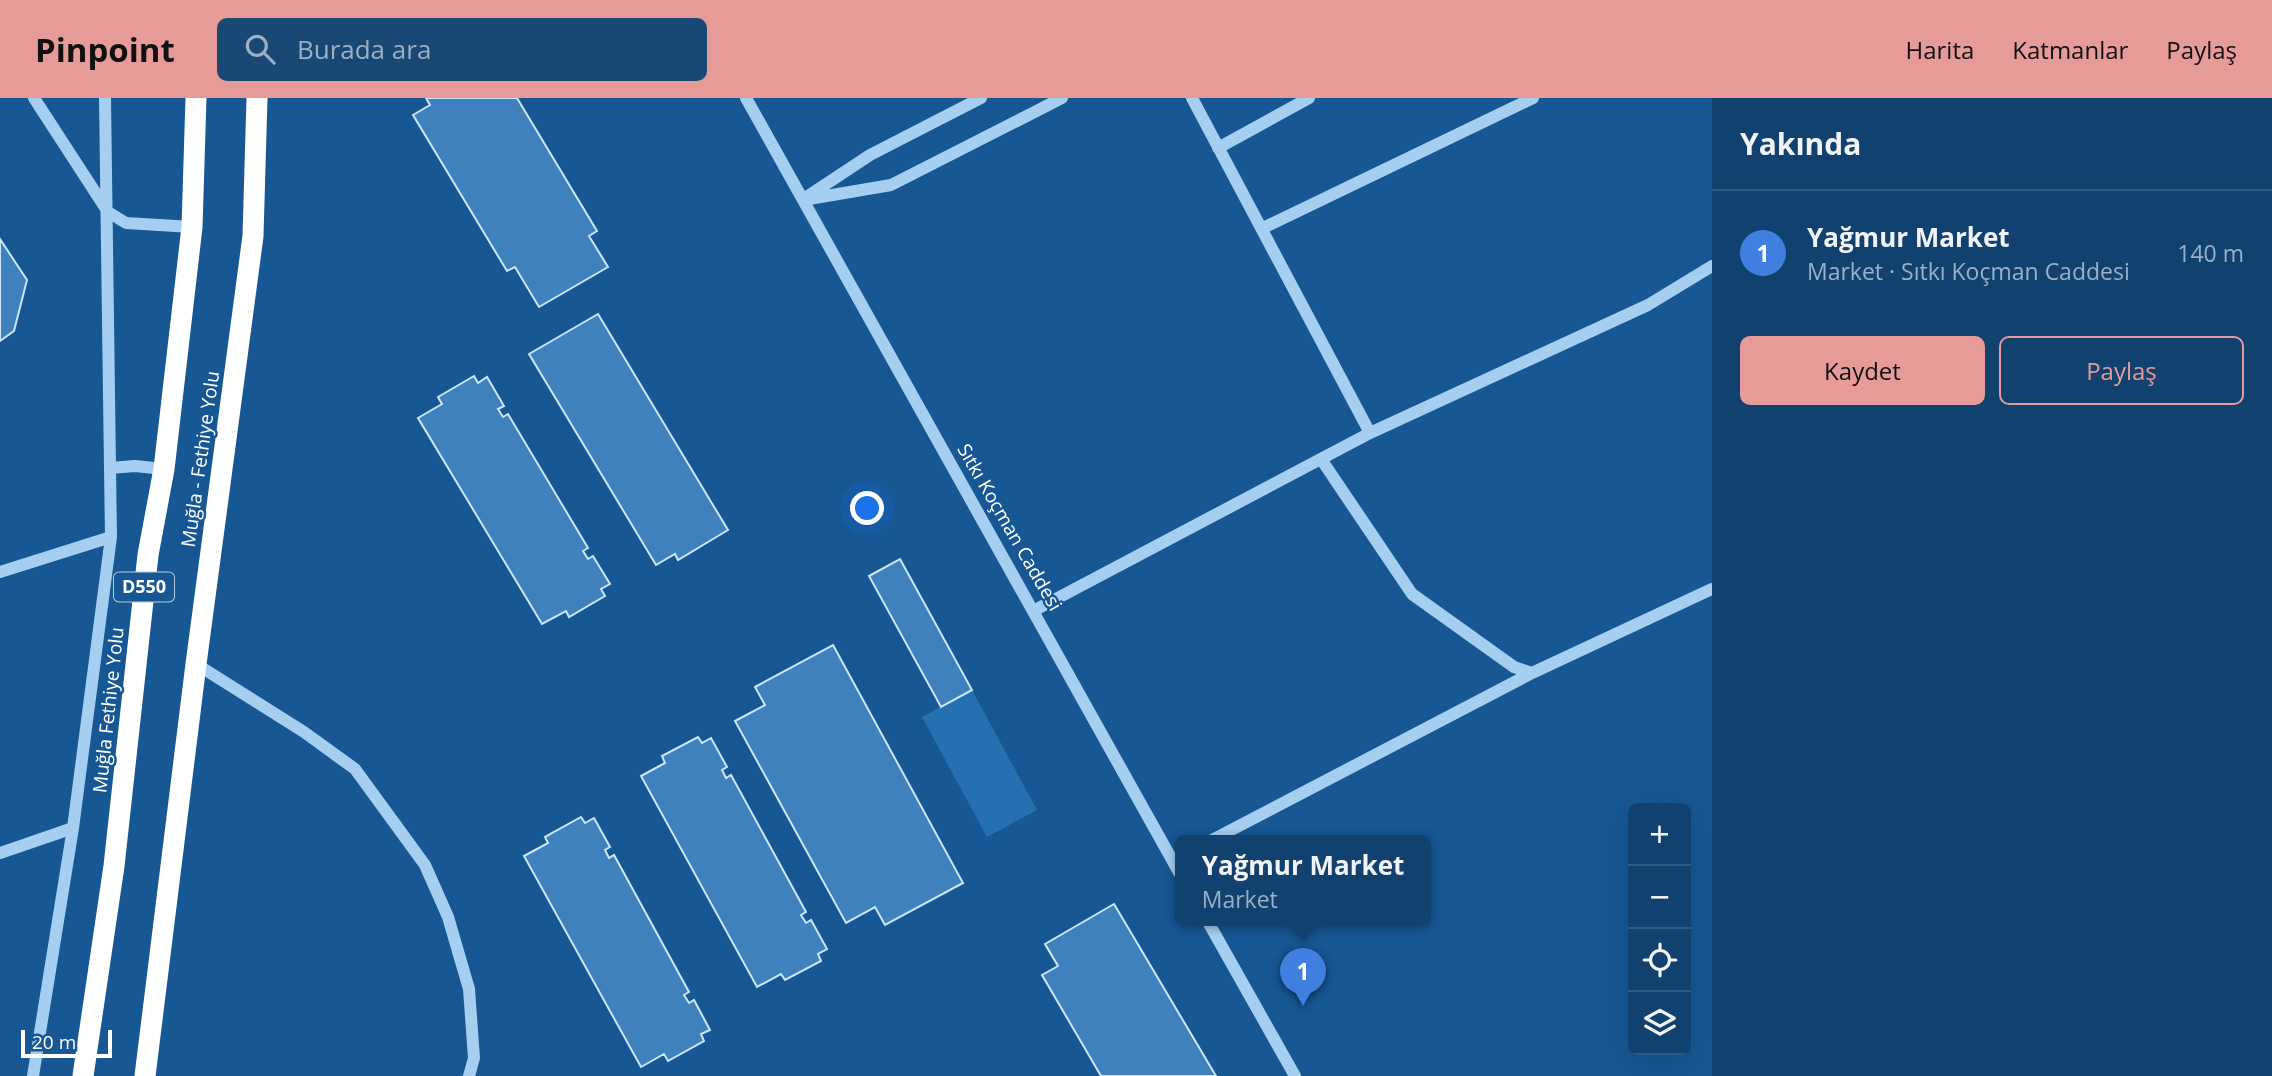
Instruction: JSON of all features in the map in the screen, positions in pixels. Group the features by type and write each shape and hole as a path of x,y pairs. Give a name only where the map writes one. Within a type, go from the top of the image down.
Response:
{"highway":[{"name":"Muğla Fethiye Yolu","path":"83,1076 114,866 148,555 164,469 192,227 195,98"},
{"name":"Muğla - Fethiye Yolu","path":"145,1076 253,236 257,98"}],"street":[{"path":"34,98 107,212 126,223 192,227"},
{"path":"33,1076 73,828 111,537 105,98"},
{"name":"Sıtkı Koçman Caddesi","path":"746,98 1175,855"},
{"path":"803,200 870,155 981,98"},
{"path":"803,200 891,185 1062,98"},
{"path":"1192,98 1370,433"},
{"path":"1218,148 1309,98"},
{"path":"1263,228 1533,98"},
{"path":"1035,610 1370,433 1648,305 1712,266"},
{"path":"1321,459 1412,594 1514,667 1532,673"},
{"path":"110,468 135,466 164,469"},
{"path":"0,572 111,537"},
{"path":"1222,835 1532,673 1712,589"},
{"path":"196,664 304,732 355,769 425,864 448,917 469,989 474,1058 469,1076"},
{"path":"0,853 73,828"},
{"path":"1209,926 1295,1076"}],"shaded area":[{"path":"972,690 1037,810 987,837 922,717"}],"building":[{"path":"426,98 517,98 597,231 589,236 608,267 539,307 515,267 507,271 413,115 430,105"},
{"path":"0,239 27,280 14,331 0,341"},
{"path":"598,314 728,530 678,560 675,554 656,565 529,354"},
{"path":"474,376 478,383 487,377 504,406 498,409 503,417 508,414 588,548 583,551 588,559 593,556 610,584 601,589 605,596 569,617 566,611 542,624 418,418 442,404 438,397"},
{"path":"900,559 972,690 941,707 869,576"},
{"path":"833,645 963,883 885,925 875,907 846,923 735,721 765,705 755,687"},
{"path":"698,737 702,743 711,738 727,767 722,770 726,778 731,775 806,912 801,915 806,923 811,920 827,949 818,954 821,961 785,980 781,974 757,987 641,776 665,763 662,756"},
{"path":"581,817 585,823 594,818 610,847 605,850 609,858 614,855 689,992 684,995 689,1003 694,1000 710,1030 701,1034 704,1041 668,1061 664,1054 641,1067 524,856 548,843 545,837"},
{"path":"1114,904 1216,1076 1101,1076 1042,975 1058,966 1045,944"}],"place":[{"name":"Yağmur Market","path":"1303,1006"}]}
